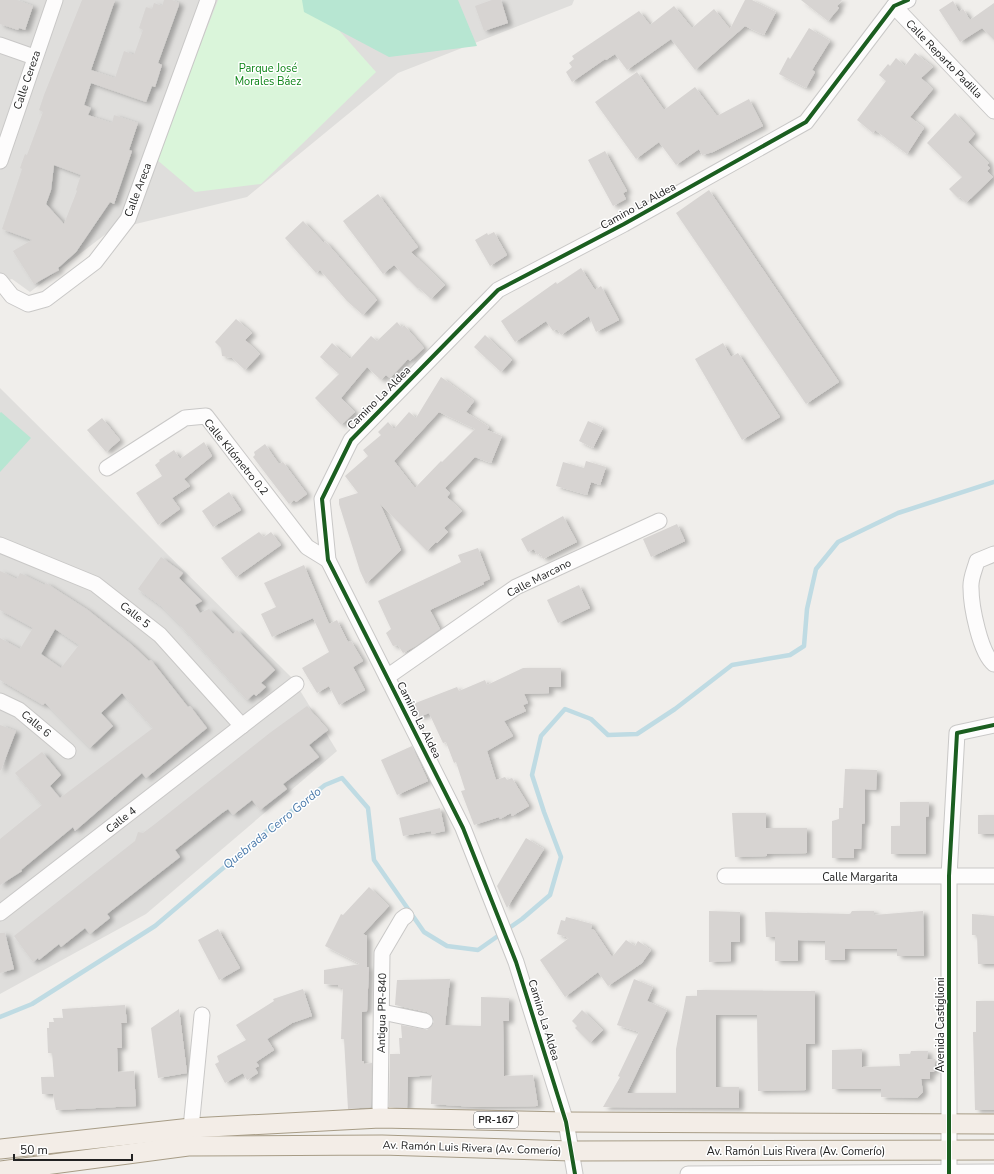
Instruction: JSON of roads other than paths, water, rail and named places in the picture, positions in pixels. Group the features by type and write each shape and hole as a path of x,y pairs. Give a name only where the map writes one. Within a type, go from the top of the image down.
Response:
{"main road":[{"name":"PR-167","path":"0,1149 191,1128 380,1118 566,1122 994,1124"},
{"name":"Av. Ramón Luis Rivera (Av. Comerío)","path":"0,1171 188,1146 382,1145 571,1151 994,1150"}],"street":[{"name":"Calle Cereza","path":"0,161 34,57 55,0"},
{"name":"Calle Areca","path":"0,281 12,296 28,304 46,299 95,262 128,219 208,0"},
{"name":"Camino La Aldea","path":"575,1174 566,1122 516,962 463,828 328,560 322,499 351,440 498,290 624,224 806,122 894,6 908,0"},
{"name":"Calle Reparto Padilla","path":"894,6 994,111"},
{"path":"0,45 34,57"},
{"name":"Calle Kilómetro 0.2","path":"107,468 185,418 206,416 307,547 328,560"},
{"name":"Calle Marcano","path":"387,677 516,587 659,521"},
{"name":"Calle 5","path":"0,545 95,584 160,635 242,726"},
{"path":"994,554 977,561 970,587 978,632 988,659 994,664"},
{"name":"Calle 4","path":"0,913 296,684"},
{"name":"Calle 6","path":"0,701 19,710 68,751"},
{"name":"Avenida Castiglioni","path":"950,1173 949,876 957,733 994,726"},
{"name":"Calle Margarita","path":"725,876 994,876"},
{"name":"Antigua PR-840","path":"380,1118 382,954 402,919 406,916"},
{"path":"382,1012 425,1022"},
{"path":"191,1128 202,1015"},
{"path":"688,1174 994,1172"}],"waterway":[{"name":"Quebrada Cerro Gordo","path":"0,1017 32,1004 155,926 275,824 325,785 342,778 368,808 374,860 424,932 447,946 478,950 522,919 550,895 561,857 532,775 541,736 565,709 591,719 608,735 637,734 675,709 732,665 790,655 804,646 807,609 816,569 838,542 898,513 994,482"}],"park label":[{"name":"Parque José Morales Báez","path":"268,74"}]}
